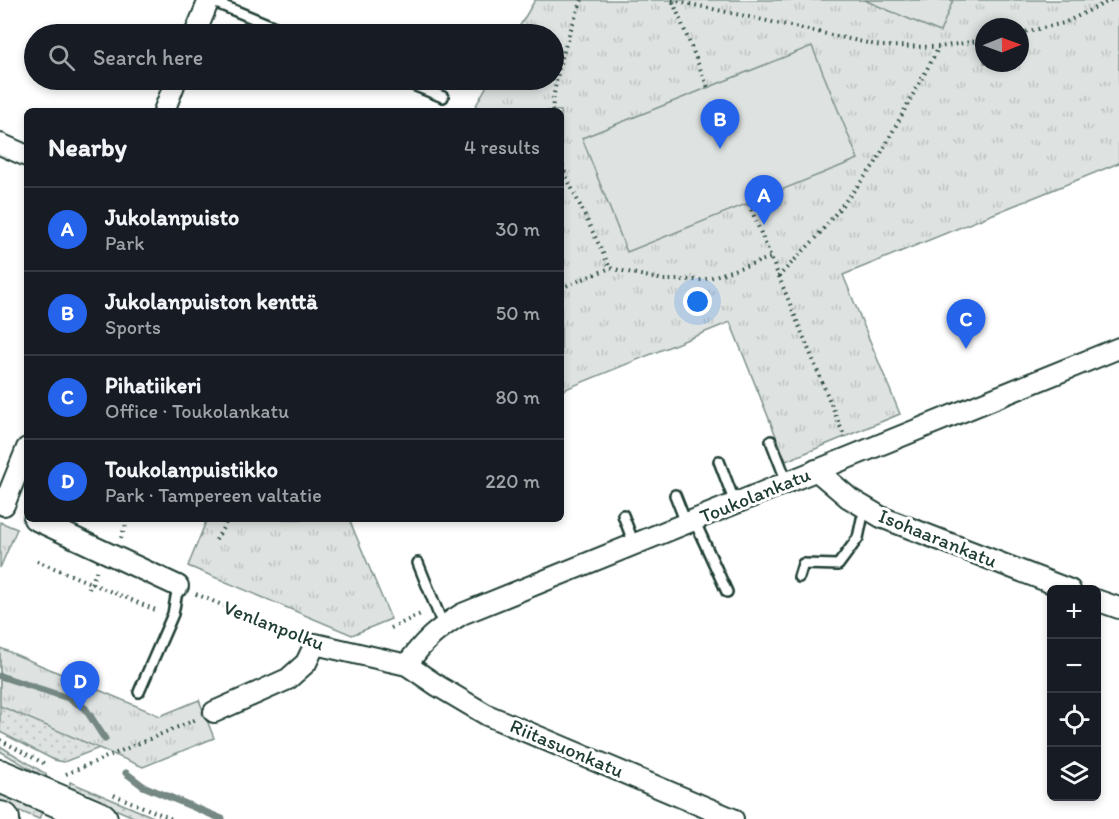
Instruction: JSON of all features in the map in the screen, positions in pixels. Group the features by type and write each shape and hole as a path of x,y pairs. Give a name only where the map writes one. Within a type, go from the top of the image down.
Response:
{"highway":[{"path":"0,776 100,819"}],"street":[{"path":"199,24 209,0"},
{"path":"165,108 172,90"},
{"path":"0,144 24,155"},
{"name":"Toukolankatu","path":"407,665 420,646 443,626 462,614 1119,348"},
{"path":"24,455 2,504 24,515"},
{"name":"Isohaarankatu","path":"816,470 849,498 881,517 1057,585"},
{"path":"40,522 178,586"},
{"path":"1101,602 1119,608"},
{"path":"214,712 288,679 306,663 315,644"},
{"name":"Venlanpolku","path":"315,644 407,665"},
{"name":"Riitasuonkatu","path":"407,665 438,686 488,714 733,819"}],"lane":[{"path":"209,0 268,24"},
{"path":"426,90 443,97"},
{"path":"771,441 788,482"},
{"path":"719,461 735,503"},
{"path":"675,495 728,592"},
{"path":"799,577 803,564 838,565 858,538 862,519 867,509"},
{"path":"623,514 634,544"},
{"path":"418,563 443,626"},
{"path":"139,692 172,617 178,586"}],"path":[{"path":"564,53 582,0"},
{"path":"1029,31 1064,24 1111,0"},
{"path":"673,1 881,46 939,47 975,41"},
{"path":"673,1 708,88"},
{"path":"778,277 816,238 875,164 939,47"},
{"path":"552,108 554,90"},
{"path":"564,170 610,268"},
{"path":"749,204 852,455"},
{"path":"564,287 610,268 663,280 704,280 770,258"},
{"path":"216,540 226,522"},
{"path":"37,561 172,617"},
{"name":"Venlanpolku","path":"178,586 315,644"},
{"path":"66,774 214,712"}],"green space":[{"path":"535,0 1119,0 1119,163 843,275 900,414 786,461 730,322 564,390 564,108 475,108 485,90 564,90 564,24 521,24"},
{"path":"864,0 953,0 940,32"},
{"path":"812,46 858,159 627,252 582,138"},
{"path":"0,522 17,529 0,568"},
{"path":"206,522 350,522 391,619 352,635 188,566"},
{"path":"0,648 150,728 64,762 54,760 0,732"},
{"path":"0,648 160,716 199,700 214,738 143,767 0,706"},
{"path":"0,746 46,774 47,779 0,751"},
{"path":"70,782 158,819 138,819 69,789"},
{"path":"0,790 43,809 39,819 0,803"}],"waterway":[{"path":"0,676 68,698 85,708 105,739"},
{"path":"126,773 143,786 222,819"}],"place":[{"name":"Jukolanpuiston kenttä","path":"720,149"},
{"name":"Jukolanpuisto","path":"764,225"},
{"name":"Pihatiikeri","path":"966,349"},
{"name":"Toukolanpuistikko","path":"80,711"}]}
